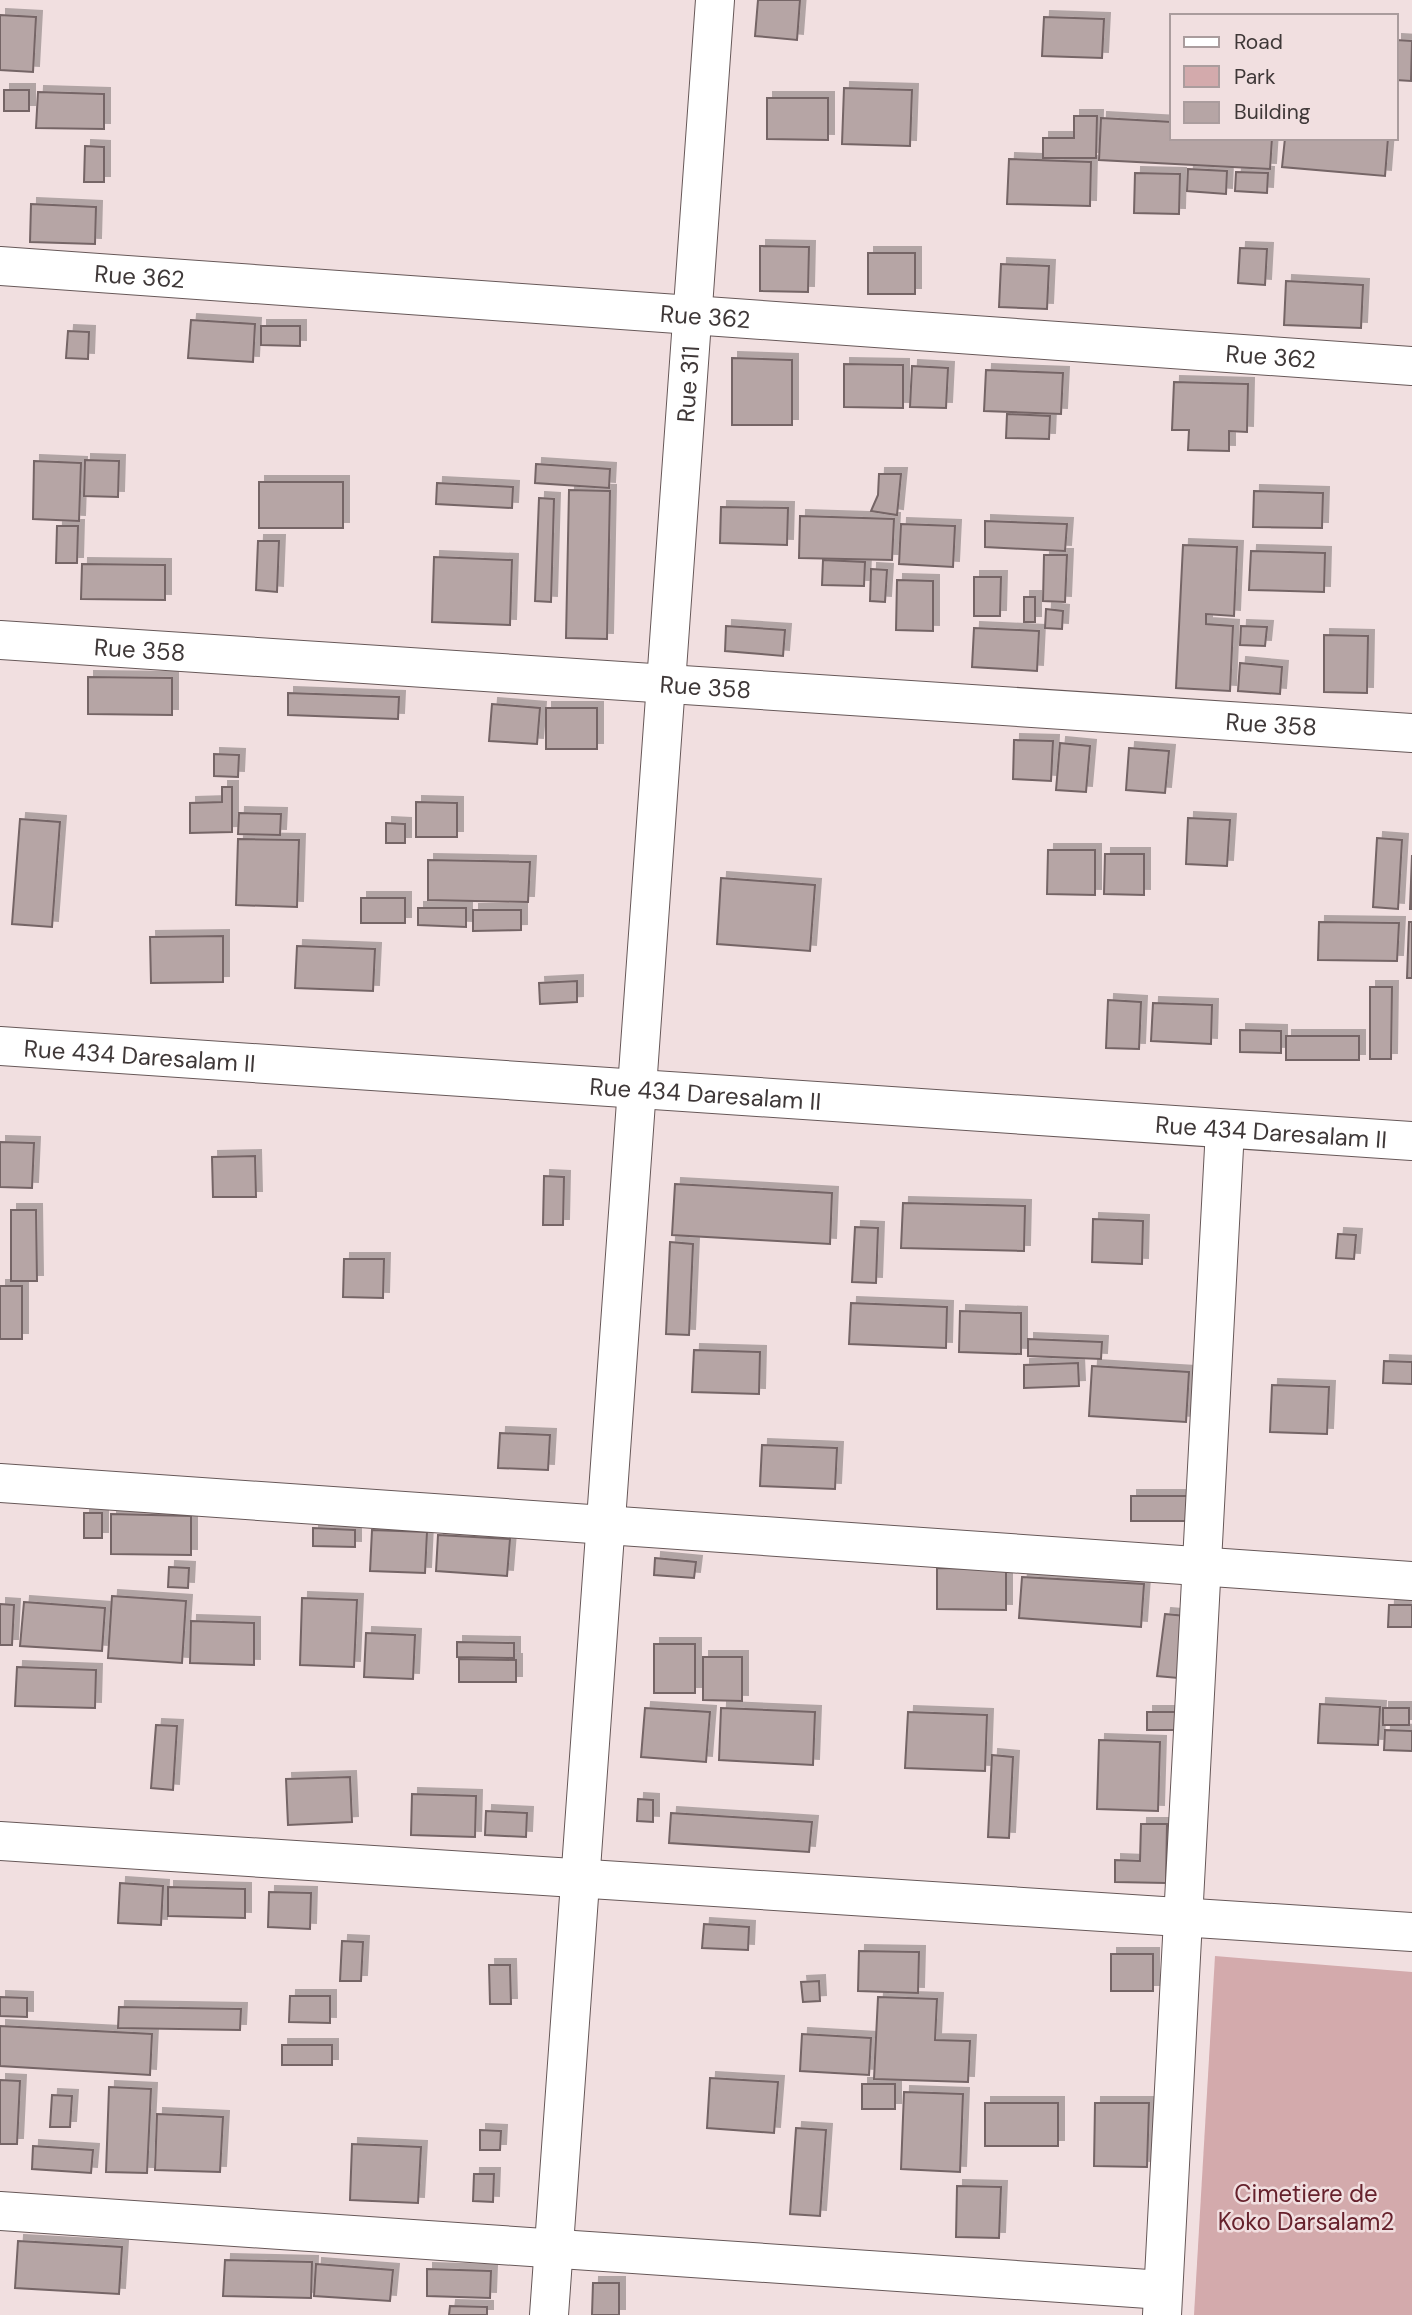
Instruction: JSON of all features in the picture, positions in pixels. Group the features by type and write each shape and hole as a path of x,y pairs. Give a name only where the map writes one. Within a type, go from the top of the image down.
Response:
{"street":[{"name":"Rue 311","path":"549,2315 715,0"},
{"name":"Rue 362","path":"0,266 1412,366"},
{"name":"Rue 358","path":"0,640 1412,733"},
{"name":"Rue 434 Daresalam II","path":"0,1046 1412,1141"},
{"path":"0,2211 553,2248 1163,2302 1225,1129"},
{"path":"0,1483 1412,1581"},
{"path":"0,1841 1412,1932"}],"green space":[{"name":"Cimetiere de Koko Darsalam2","path":"1215,1956 1412,1972 1412,2315 1194,2315"}],"building":[{"path":"758,0 800,0 797,40 755,36"},
{"path":"0,15 36,17 33,72 0,70"},
{"path":"1044,17 1104,19 1102,58 1042,56"},
{"path":"1398,40 1412,41 1411,81 1398,80"},
{"path":"844,88 912,90 910,146 842,144"},
{"path":"4,90 29,90 29,111 4,111"},
{"path":"38,92 104,94 104,129 36,128"},
{"path":"767,98 828,98 828,140 767,139"},
{"path":"1074,116 1097,116 1096,158 1043,158 1043,138 1074,138"},
{"path":"1101,118 1170,122 1170,140 1272,140 1270,169 1099,160"},
{"path":"1285,140 1388,140 1385,176 1282,167"},
{"path":"85,146 104,147 104,182 84,182"},
{"path":"1009,159 1091,162 1090,206 1007,204"},
{"path":"1188,169 1227,171 1226,194 1187,191"},
{"path":"1236,172 1268,173 1267,193 1235,191"},
{"path":"1135,173 1180,174 1179,214 1134,213"},
{"path":"31,204 96,207 95,244 30,242"},
{"path":"760,246 809,247 808,292 760,291"},
{"path":"1240,248 1267,249 1265,285 1238,283"},
{"path":"868,253 915,253 915,294 868,294"},
{"path":"1001,264 1049,266 1047,309 999,307"},
{"path":"1286,281 1363,285 1361,328 1284,325"},
{"path":"191,320 255,324 253,362 188,358"},
{"path":"261,326 300,326 300,346 261,345"},
{"path":"68,331 89,332 88,359 66,358"},
{"path":"732,358 792,360 792,425 732,425"},
{"path":"844,364 903,365 903,408 844,407"},
{"path":"912,366 948,368 946,408 910,407"},
{"path":"986,370 1063,373 1061,414 984,411"},
{"path":"1174,382 1248,384 1247,432 1229,431 1229,451 1188,450 1189,430 1172,430"},
{"path":"1007,414 1050,416 1049,439 1006,438"},
{"path":"85,460 119,461 118,497 84,496"},
{"path":"34,461 81,463 79,521 33,519"},
{"path":"536,464 610,469 609,488 535,483"},
{"path":"879,474 901,474 897,515 871,511 878,495"},
{"path":"259,482 343,482 343,528 259,528"},
{"path":"437,483 513,487 512,508 436,504"},
{"path":"569,490 610,491 607,639 566,638"},
{"path":"1254,491 1323,493 1322,528 1253,527"},
{"path":"539,498 554,499 551,602 535,601"},
{"path":"721,507 788,508 787,545 720,543"},
{"path":"800,516 894,519 892,560 799,558"},
{"path":"985,521 1067,524 1065,551 985,547"},
{"path":"901,524 955,526 953,567 899,564"},
{"path":"57,526 78,526 77,563 56,563"},
{"path":"258,541 279,541 277,592 256,590"},
{"path":"1183,545 1237,547 1234,616 1206,614 1206,624 1233,626 1230,691 1176,688"},
{"path":"1251,551 1325,553 1324,592 1249,590"},
{"path":"1044,555 1067,555 1065,602 1043,601"},
{"path":"434,557 512,560 510,625 432,622"},
{"path":"823,560 865,562 864,586 822,585"},
{"path":"82,564 165,565 165,600 81,599"},
{"path":"871,569 887,570 885,602 870,601"},
{"path":"974,577 1001,577 1000,616 974,616"},
{"path":"897,580 933,581 933,631 896,630"},
{"path":"1024,597 1035,597 1035,622 1024,622"},
{"path":"1046,609 1063,611 1062,629 1045,628"},
{"path":"726,626 785,630 783,656 725,651"},
{"path":"1241,626 1267,627 1265,646 1240,645"},
{"path":"974,628 1039,631 1037,671 972,667"},
{"path":"1324,635 1368,636 1367,693 1324,692"},
{"path":"1240,663 1282,667 1280,694 1238,691"},
{"path":"88,677 172,678 172,715 88,714"},
{"path":"288,693 399,697 398,719 288,715"},
{"path":"492,704 540,708 537,744 489,741"},
{"path":"546,708 597,708 597,749 546,749"},
{"path":"1014,740 1053,741 1051,781 1013,779"},
{"path":"1060,743 1090,746 1086,792 1056,790"},
{"path":"1129,748 1169,751 1165,793 1126,790"},
{"path":"214,754 239,755 238,777 214,776"},
{"path":"222,787 232,787 232,832 190,833 190,803 222,802"},
{"path":"416,802 457,803 457,837 416,837"},
{"path":"239,813 281,814 280,835 238,834"},
{"path":"1188,818 1230,820 1227,866 1186,864"},
{"path":"20,819 60,822 52,927 12,924"},
{"path":"386,823 405,824 405,843 386,843"},
{"path":"1377,838 1402,840 1398,909 1373,907"},
{"path":"238,839 299,840 297,907 236,905"},
{"path":"1048,850 1095,850 1095,895 1047,894"},
{"path":"1105,854 1144,854 1144,895 1104,894"},
{"path":"1412,855 1412,909 1410,909"},
{"path":"428,860 530,862 528,902 428,900"},
{"path":"721,878 815,885 810,951 717,944"},
{"path":"361,898 405,898 405,923 361,923"},
{"path":"418,908 466,908 466,927 418,925"},
{"path":"473,910 521,910 521,930 473,931"},
{"path":"1319,922 1399,923 1397,961 1318,960"},
{"path":"1409,922 1412,922 1412,978 1407,978"},
{"path":"223,936 223,982 151,983 150,937"},
{"path":"297,946 375,949 373,991 295,988"},
{"path":"577,981 577,1002 540,1004 539,983"},
{"path":"1370,987 1392,987 1391,1059 1370,1059"},
{"path":"1108,1000 1141,1002 1139,1049 1106,1048"},
{"path":"1153,1003 1212,1005 1211,1044 1151,1041"},
{"path":"1240,1030 1281,1031 1281,1053 1240,1052"},
{"path":"1286,1036 1359,1036 1359,1060 1286,1060"},
{"path":"0,1142 34,1143 32,1188 0,1187"},
{"path":"255,1156 256,1197 213,1197 212,1157"},
{"path":"544,1176 564,1177 563,1225 543,1225"},
{"path":"675,1184 832,1193 830,1244 672,1235"},
{"path":"903,1203 1025,1206 1024,1251 901,1248"},
{"path":"11,1210 36,1210 37,1281 11,1281"},
{"path":"1093,1219 1143,1221 1142,1264 1092,1262"},
{"path":"855,1227 878,1228 876,1283 852,1282"},
{"path":"1338,1234 1356,1235 1354,1259 1336,1258"},
{"path":"670,1242 693,1244 689,1335 666,1334"},
{"path":"344,1259 384,1259 383,1298 343,1297"},
{"path":"0,1286 22,1286 22,1339 0,1339"},
{"path":"851,1303 947,1307 946,1348 849,1344"},
{"path":"960,1311 1021,1313 1021,1354 959,1352"},
{"path":"1028,1339 1102,1342 1101,1359 1028,1356"},
{"path":"694,1350 760,1352 759,1394 692,1392"},
{"path":"1384,1361 1412,1362 1412,1384 1383,1383"},
{"path":"1078,1363 1079,1386 1024,1388 1024,1365"},
{"path":"1092,1366 1189,1372 1186,1422 1089,1416"},
{"path":"1272,1385 1329,1387 1327,1434 1270,1432"},
{"path":"500,1433 550,1435 548,1470 498,1468"},
{"path":"762,1445 837,1448 835,1489 760,1486"},
{"path":"1131,1496 1187,1496 1187,1521 1131,1521"},
{"path":"84,1513 102,1513 102,1538 84,1538"},
{"path":"111,1514 191,1516 191,1555 111,1554"},
{"path":"313,1528 355,1530 355,1547 313,1546"},
{"path":"372,1530 427,1532 425,1573 370,1571"},
{"path":"438,1535 510,1539 507,1576 436,1571"},
{"path":"655,1558 696,1562 694,1578 654,1575"},
{"path":"169,1567 189,1568 188,1588 168,1587"},
{"path":"937,1568 1006,1569 1006,1610 937,1609"},
{"path":"1022,1577 1144,1584 1141,1627 1019,1618"},
{"path":"112,1596 186,1601 182,1663 108,1658"},
{"path":"302,1598 357,1600 354,1667 300,1665"},
{"path":"24,1602 105,1608 102,1651 20,1646"},
{"path":"0,1604 14,1605 12,1645 0,1645"},
{"path":"1389,1605 1412,1605 1412,1627 1388,1627"},
{"path":"1165,1614 1186,1616 1178,1678 1157,1676"},
{"path":"191,1621 254,1623 254,1665 190,1663"},
{"path":"366,1633 415,1635 413,1679 364,1677"},
{"path":"457,1642 514,1643 514,1658 457,1657"},
{"path":"654,1644 695,1644 695,1693 654,1693"},
{"path":"703,1657 742,1657 742,1701 703,1700"},
{"path":"459,1659 516,1660 516,1682 459,1682"},
{"path":"17,1667 96,1670 95,1708 15,1706"},
{"path":"1320,1704 1380,1707 1378,1745 1318,1743"},
{"path":"645,1708 710,1712 706,1762 641,1757"},
{"path":"721,1708 815,1712 813,1765 719,1760"},
{"path":"1383,1708 1409,1708 1409,1725 1383,1725"},
{"path":"908,1712 987,1715 985,1771 905,1768"},
{"path":"1147,1712 1175,1712 1175,1730 1147,1730"},
{"path":"156,1725 177,1726 173,1790 151,1788"},
{"path":"1385,1730 1412,1731 1412,1751 1384,1750"},
{"path":"1099,1740 1160,1742 1158,1811 1097,1809"},
{"path":"992,1755 1013,1757 1009,1838 988,1837"},
{"path":"350,1777 352,1822 288,1825 286,1779"},
{"path":"412,1794 476,1796 475,1837 411,1835"},
{"path":"638,1799 653,1800 653,1822 637,1821"},
{"path":"486,1811 527,1813 526,1837 485,1835"},
{"path":"671,1813 812,1822 809,1852 669,1843"},
{"path":"1141,1824 1167,1824 1166,1883 1115,1882 1115,1860 1140,1861"},
{"path":"120,1883 163,1886 161,1925 118,1923"},
{"path":"168,1887 245,1889 245,1918 168,1916"},
{"path":"269,1892 311,1893 310,1929 268,1927"},
{"path":"704,1924 749,1927 748,1950 702,1948"},
{"path":"342,1941 363,1942 361,1981 340,1981"},
{"path":"859,1951 919,1952 918,1993 858,1991"},
{"path":"1111,1954 1153,1954 1153,1991 1111,1991"},
{"path":"489,1965 510,1965 511,2004 490,2004"},
{"path":"819,1981 820,2001 803,2002 801,1982"},
{"path":"290,1996 330,1996 330,2023 289,2022"},
{"path":"0,1997 27,1998 27,2017 0,2016"},
{"path":"878,1997 937,1999 935,2040 970,2041 968,2082 874,2079"},
{"path":"119,2007 241,2009 240,2030 118,2028"},
{"path":"0,2026 152,2034 150,2075 0,2066"},
{"path":"802,2034 871,2038 869,2075 800,2071"},
{"path":"282,2045 332,2045 332,2065 282,2065"},
{"path":"710,2078 778,2082 774,2133 707,2128"},
{"path":"0,2080 20,2081 17,2144 0,2144"},
{"path":"862,2084 895,2084 895,2109 862,2109"},
{"path":"109,2087 151,2089 147,2173 106,2172"},
{"path":"904,2092 963,2094 960,2172 901,2169"},
{"path":"52,2095 72,2096 70,2127 50,2127"},
{"path":"985,2103 1058,2103 1058,2146 985,2146"},
{"path":"1095,2103 1149,2103 1147,2167 1094,2166"},
{"path":"157,2114 223,2117 220,2172 155,2170"},
{"path":"796,2128 826,2130 820,2216 790,2214"},
{"path":"480,2130 501,2131 500,2150 480,2150"},
{"path":"352,2144 421,2147 418,2203 350,2200"},
{"path":"33,2146 93,2150 91,2173 32,2169"},
{"path":"474,2174 494,2174 493,2202 473,2201"},
{"path":"957,2186 1001,2187 999,2238 956,2237"},
{"path":"18,2241 122,2247 119,2294 15,2288"},
{"path":"225,2260 312,2262 311,2298 223,2296"},
{"path":"316,2264 393,2270 390,2301 314,2296"},
{"path":"427,2269 491,2271 490,2298 427,2296"},
{"path":"593,2283 619,2283 619,2315 592,2315"},
{"path":"450,2306 487,2307 487,2315 449,2315"}]}
